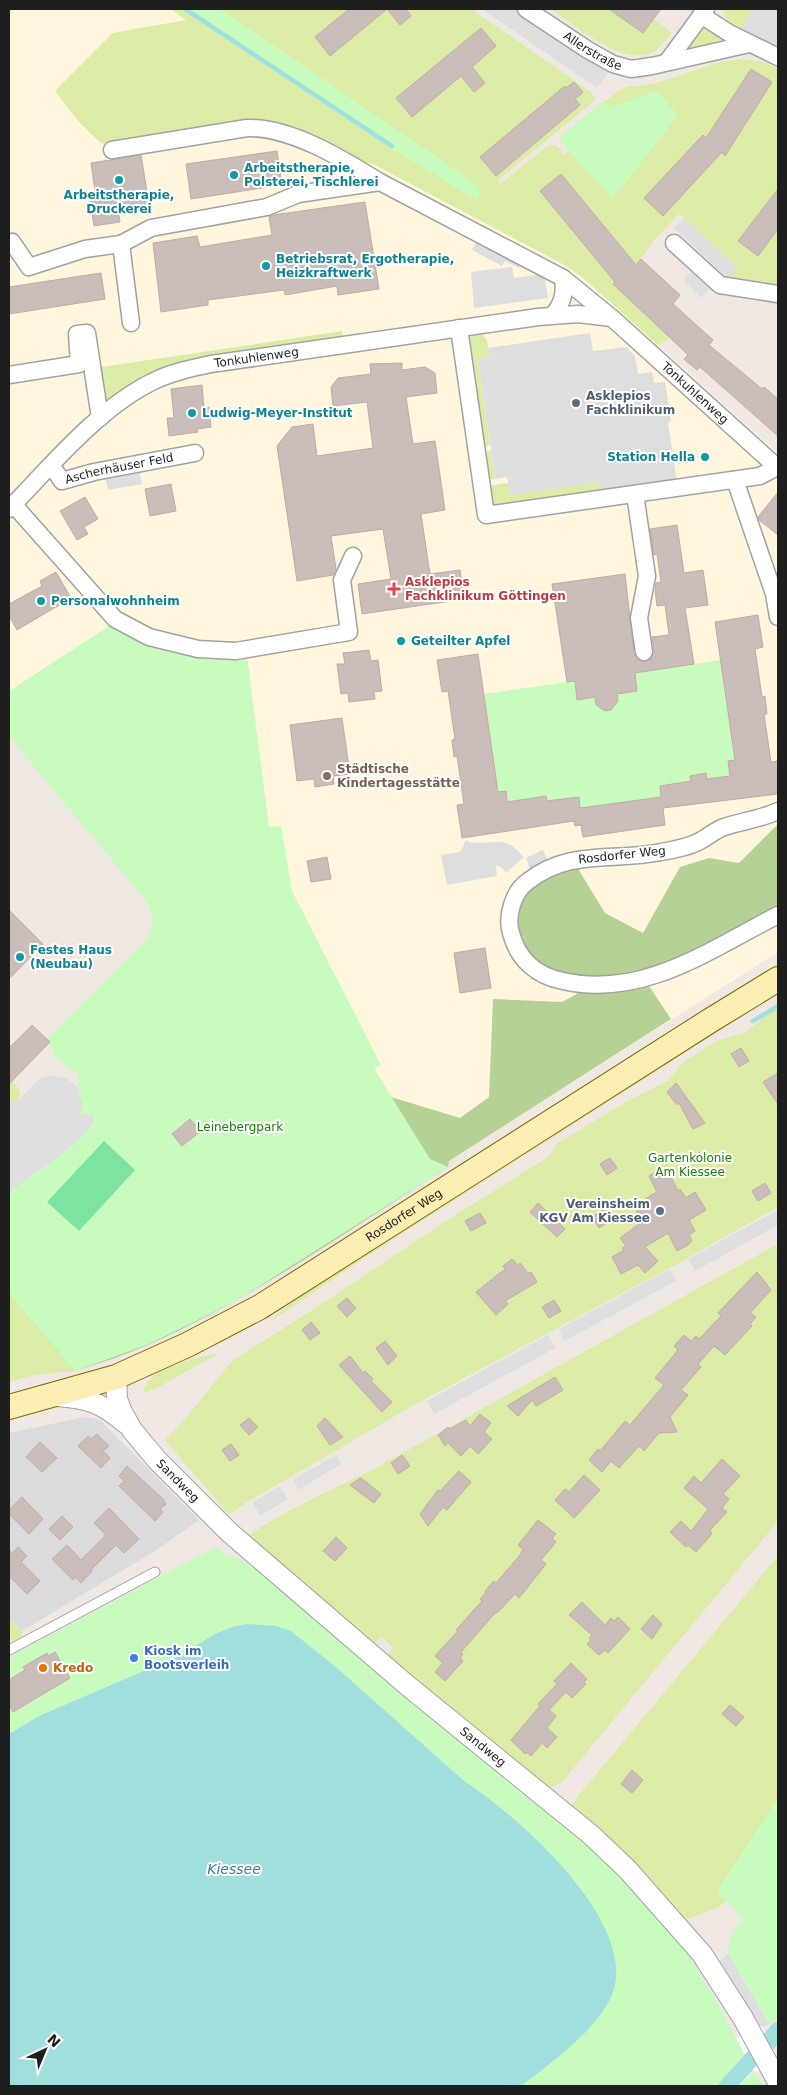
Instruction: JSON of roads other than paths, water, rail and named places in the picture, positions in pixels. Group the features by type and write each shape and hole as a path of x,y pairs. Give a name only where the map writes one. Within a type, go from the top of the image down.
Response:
{"main road":[{"name":"Rosdorfer Weg","path":"9,1407 116,1377 179,1349 260,1307 778,979"}],"street":[{"name":"Allerstraße","path":"526,9 588,50 613,64 631,69 749,44"},
{"path":"667,62 704,12 729,33 778,57"},
{"name":"Tonkuhlenweg","path":"112,150 247,128 264,128 293,136 352,165 380,182 563,278 612,318 778,468"},
{"path":"9,243 12,242 29,267 85,249 121,244 151,228 267,207 298,194 380,182"},
{"path":"674,243 720,285 778,294"},
{"path":"121,244 131,323"},
{"path":"553,315 562,302 563,278"},
{"name":"Tonkuhlenweg","path":"11,507 100,418 147,385 166,376 190,369 553,315 591,315 612,318"},
{"path":"459,328 486,515 760,476 778,468"},
{"path":"9,375 79,364 77,334 87,333 100,418"},
{"name":"Ascherhäuser Feld","path":"51,465 62,482 94,472 195,453"},
{"path":"735,480 774,594 778,617"},
{"path":"635,494 647,576 639,618 644,652"},
{"path":"11,507 115,619 149,637 198,649 236,651 349,632 342,580 353,556"},
{"name":"Rosdorfer Weg","path":"778,811 722,828 696,843 660,853 594,857 562,863 538,873 525,883 512,904 509,925 513,940 522,959 541,974 573,984 614,985 641,980 671,970 778,915"},
{"name":"Sandweg","path":"116,1377 117,1399 132,1430 146,1447 251,1553 462,1730 590,1834 627,1869 702,1954 749,2028 778,2082"},
{"name":"Sandweg","path":"116,1377 126,1395 146,1447"},
{"path":"50,1396 75,1397 97,1402 132,1430"}],"lane":[{"path":"9,1650 155,1572"}],"water":[{"name":"Kiessee","path":"247,1624 276,1626 291,1631 337,1668 464,1781 513,1818 566,1871 589,1901 606,1931 615,1961 614,1989 608,2003 588,2030 561,2055 521,2086 9,2086 9,1734 39,1716 181,1655 215,1634 232,1627"},
{"path":"778,2023 778,2043 775,2048 747,2075 738,2081 734,2079 735,2072 744,2056"}],"waterway":[{"path":"185,9 392,146"},
{"path":"753,1021 778,1006"},
{"path":"727,2086 778,2030"}],"place":[{"name":"Arbeitstherapie, Polsterei, Tischlerei","path":"234,175"},
{"name":"Arbeitstherapie, Druckerei","path":"119,180"},
{"name":"Betriebsrat, Ergotherapie, Heizkraftwerk","path":"266,266"},
{"name":"Asklepios Fachklinikum","path":"576,403"},
{"name":"Ludwig-Meyer-Institut","path":"192,413"},
{"name":"Station Hella","path":"705,457"},
{"name":"Asklepios Fachklinikum Göttingen","path":"394,589"},
{"name":"Personalwohnheim","path":"41,601"},
{"name":"Geteilter Apfel","path":"401,641"},
{"name":"Städtische Kindertagesstätte","path":"327,776"},
{"name":"Festes Haus (Neubau)","path":"20,957"},
{"name":"Vereinsheim KGV Am Kiessee","path":"660,1211"},
{"name":"Kiosk im Bootsverleih","path":"134,1658"},
{"name":"Kredo","path":"43,1668"}],"park label":[{"name":"Leinebergpark","path":"240,1127"},
{"name":"Gartenkolonie Am Kiessee","path":"690,1165"}]}
